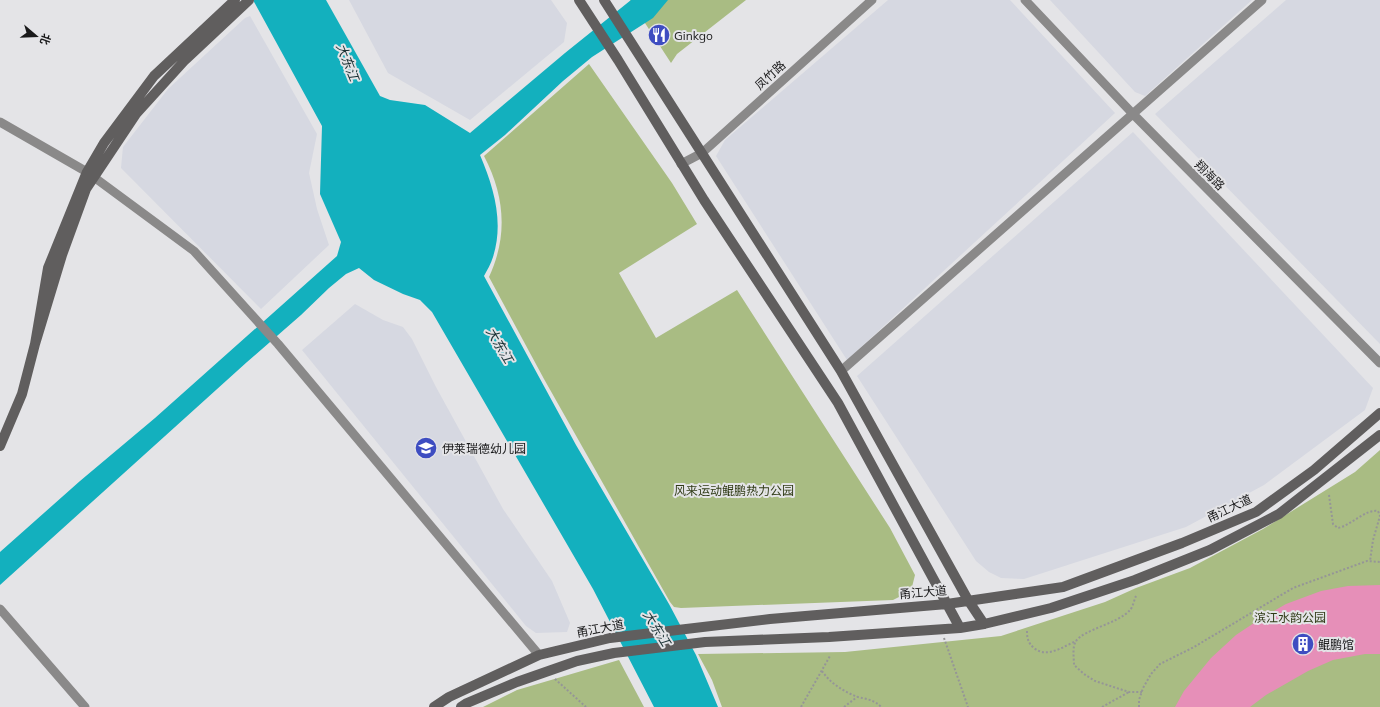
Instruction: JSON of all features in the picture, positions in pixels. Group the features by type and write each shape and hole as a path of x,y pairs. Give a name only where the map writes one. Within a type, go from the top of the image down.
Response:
{"street":[{"path":"0,446 22,394 35,344 48,268 91,174 136,114 235,4 249,0"},
{"path":"579,0 618,60 681,164 838,403 960,628"},
{"path":"604,0 841,371 968,600 984,624"},
{"name":"凤竹路","path":"681,164 702,153 872,0"},
{"name":"翔海路","path":"1025,0 1133,114 1380,363"},
{"path":"841,371 1262,0"},
{"path":"0,122 91,174 194,251 278,344 539,655"},
{"name":"甬江大道","path":"434,707 449,697 539,655 619,637 701,626 770,619 947,604 1062,587 1182,544 1256,512 1314,470 1380,413"},
{"path":"461,707 467,703 517,682 578,661 614,653 705,642 829,637 960,628 984,624 1051,608 1135,580 1210,550 1279,514 1380,435"},
{"path":"0,609 85,707"}],"path":[{"path":"1329,495 1333,524 1338,528 1346,526 1372,510 1378,511 1380,516 1373,540 1370,561"},
{"path":"1140,707 1139,700 1142,692 1151,674 1160,664 1194,647 1293,588 1346,568 1370,561 1380,562"},
{"path":"1027,631 1027,638 1030,645 1037,651 1047,653 1076,641 1084,634 1118,619 1130,610 1136,596"},
{"path":"941,629 968,707"},
{"path":"1076,641 1073,652 1074,665 1084,674 1095,681 1129,692 1142,692"},
{"path":"801,707 830,656"},
{"path":"822,671 833,684 857,696 870,700 881,707"},
{"path":"553,677 586,707"},
{"path":"1102,707 1129,692"},
{"path":"844,707 857,696"}],"shaded area":[{"path":"349,0 551,0 567,23 564,42 470,120 388,73"},
{"path":"888,0 1010,0 1115,113 847,360 716,156 725,140"},
{"path":"1050,0 1252,0 1145,96 1135,92"},
{"path":"1286,0 1380,0 1380,344 1155,114"},
{"path":"250,16 317,134 309,173 317,209 329,245 261,309 121,168 123,147 168,89 245,18"},
{"path":"1133,132 1373,388 1365,410 1264,485 1186,527 1024,579 1001,578 989,572 976,561 857,376"},
{"name":"伊莱瑞德幼儿园","path":"355,304 383,320 403,327 412,339 436,387 503,509 552,581 570,623 567,632 536,633 526,626 302,350"}],"green space":[{"path":"630,0 746,0 677,54 671,63"},
{"name":"风来运动鲲鹏热力公园","path":"589,64 672,183 697,224 619,273 656,338 737,290 890,528 915,575 911,591 893,600 681,608 674,607 670,602 544,379 489,277 499,246 502,216 496,186 484,156"},
{"name":"滨江水韵公园","path":"1380,450 1380,707 722,707 712,680 698,654 845,652 1001,636 1105,602 1136,588 1190,568 1263,529 1355,472"},
{"path":"619,660 644,707 483,707 517,690"}],"water":[{"name":"大东江","path":"253,0 326,0 380,96 390,100 425,105 470,133 631,0 668,0 653,18 592,57 563,81 505,135 480,155 496,205 498,231 492,260 484,276 576,445 669,604 696,655 718,707 654,707 593,589 432,312 420,300 403,294 374,280 359,268 346,274 329,288 301,315 0,585 0,552 80,481 155,418 337,256 341,242 320,194 322,126"}],"building":[{"name":"鲲鹏馆","path":"1380,585 1380,654 1365,654 1333,660 1308,671 1266,695 1250,707 1175,707 1184,691 1211,658 1236,635 1260,619 1286,604 1321,591 1348,586"}],"place":[{"name":"Ginkgo","path":"659,35"},
{"name":"伊莱瑞德幼儿园","path":"426,448"},
{"name":"鲲鹏馆","path":"1303,644"}]}
